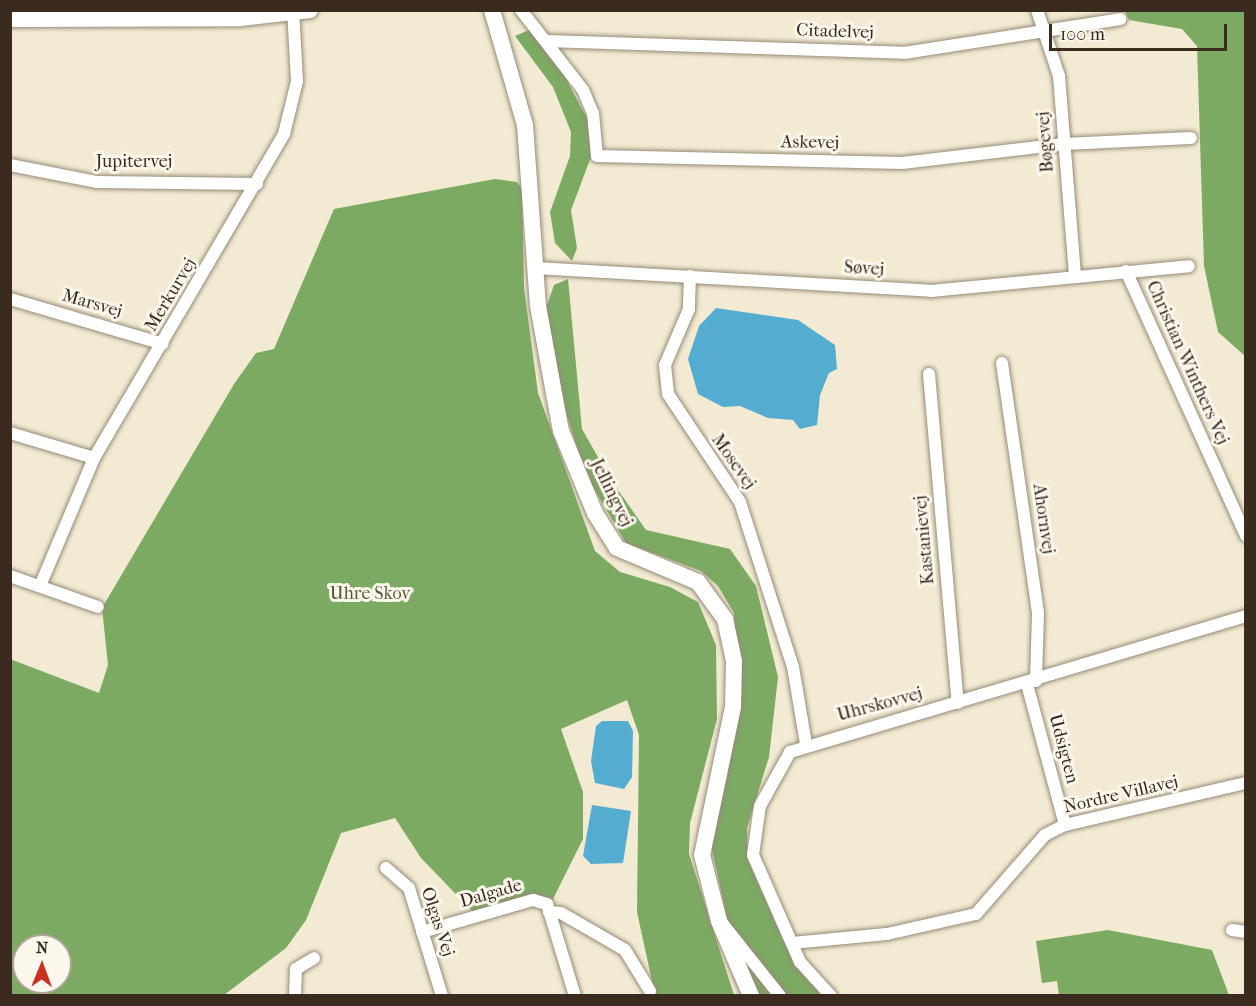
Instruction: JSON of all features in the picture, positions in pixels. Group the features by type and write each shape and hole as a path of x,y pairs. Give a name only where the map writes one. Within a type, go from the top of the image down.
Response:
{"main road":[{"name":"Jellingvej","path":"492,10 525,125 535,268 561,430 604,531 628,556 707,588 725,619 734,661 733,707 701,841 719,921 751,996"}],"street":[{"path":"10,19 310,10"},
{"name":"Askevej","path":"521,10 583,90 592,113 597,156 903,163 1064,144 1191,138"},
{"name":"Bøgevej","path":"1037,10 1059,76 1076,274"},
{"name":"Merkurvej","path":"40,586 94,458 257,184 293,111 297,81 293,12"},
{"name":"Citadelvej","path":"547,41 904,53 1120,19"},
{"name":"Jupitervej","path":"10,165 97,182 257,184"},
{"name":"Søvej","path":"535,268 931,291 1076,274 1189,266"},
{"name":"Christian Winthers Vej","path":"1126,271 1245,536"},
{"name":"Mosevej","path":"690,276 689,309 665,365 668,394 740,502 793,668 806,744"},
{"name":"Marsvej","path":"10,299 163,344"},
{"name":"Ahornvej","path":"1002,363 1038,613 1031,682"},
{"name":"Kastanievej","path":"928,374 958,703"},
{"path":"10,433 94,458"},
{"path":"10,576 98,607"},
{"name":"Uhrskovvej","path":"831,996 810,977 792,943 760,875 751,838 782,762 806,744 1031,682 1245,616"},
{"name":"Udsigten","path":"1031,682 1065,825"},
{"name":"Nordre Villavej","path":"792,943 887,934 976,914 1045,835 1065,825 1245,783"},
{"name":"Olgas Vej","path":"386,868 409,888 442,996"},
{"name":"Dalgade","path":"422,932 533,900 547,904 549,912"},
{"path":"575,996 549,912 561,913 625,950 650,991"},
{"path":"719,921 780,996"},
{"path":"1232,930 1245,932"},
{"path":"295,996 296,969 314,958"}],"green space":[{"path":"1125,11 1245,11 1245,356 1218,332 1204,266 1197,46 1182,29 1129,20"},
{"path":"529,30 558,64 589,122 591,157 571,210 577,248 572,261 555,243 550,212 570,156 571,132 553,87 515,36"},
{"name":"Uhre Skov","path":"495,179 517,182 522,189 524,288 538,393 595,551 620,572 670,587 698,602 716,645 717,719 690,823 689,854 734,995 655,995 637,912 639,735 627,700 561,729 583,792 583,839 550,905 532,898 477,916 421,858 395,818 341,833 306,920 286,948 224,995 11,995 10,659 99,693 108,665 102,608 234,384 256,353 274,349 334,209"},
{"path":"568,279 582,429 611,480 646,530 730,549 756,586 778,677 769,757 747,828 748,860 784,942 821,995 760,995 731,935 709,837 738,710 734,613 718,586 701,571 626,543 586,475 561,397 546,308 554,285"},
{"path":"1108,930 1212,950 1229,995 1059,995 1057,981 1042,983 1036,941"}],"water":[{"path":"716,308 798,320 835,345 837,369 829,373 820,395 817,425 800,429 793,420 768,418 740,406 723,407 698,394 688,359 699,326"},
{"path":"602,721 628,721 633,731 632,777 624,789 595,783 591,761 596,726"},
{"path":"592,805 631,811 623,863 591,864 583,856"}]}
